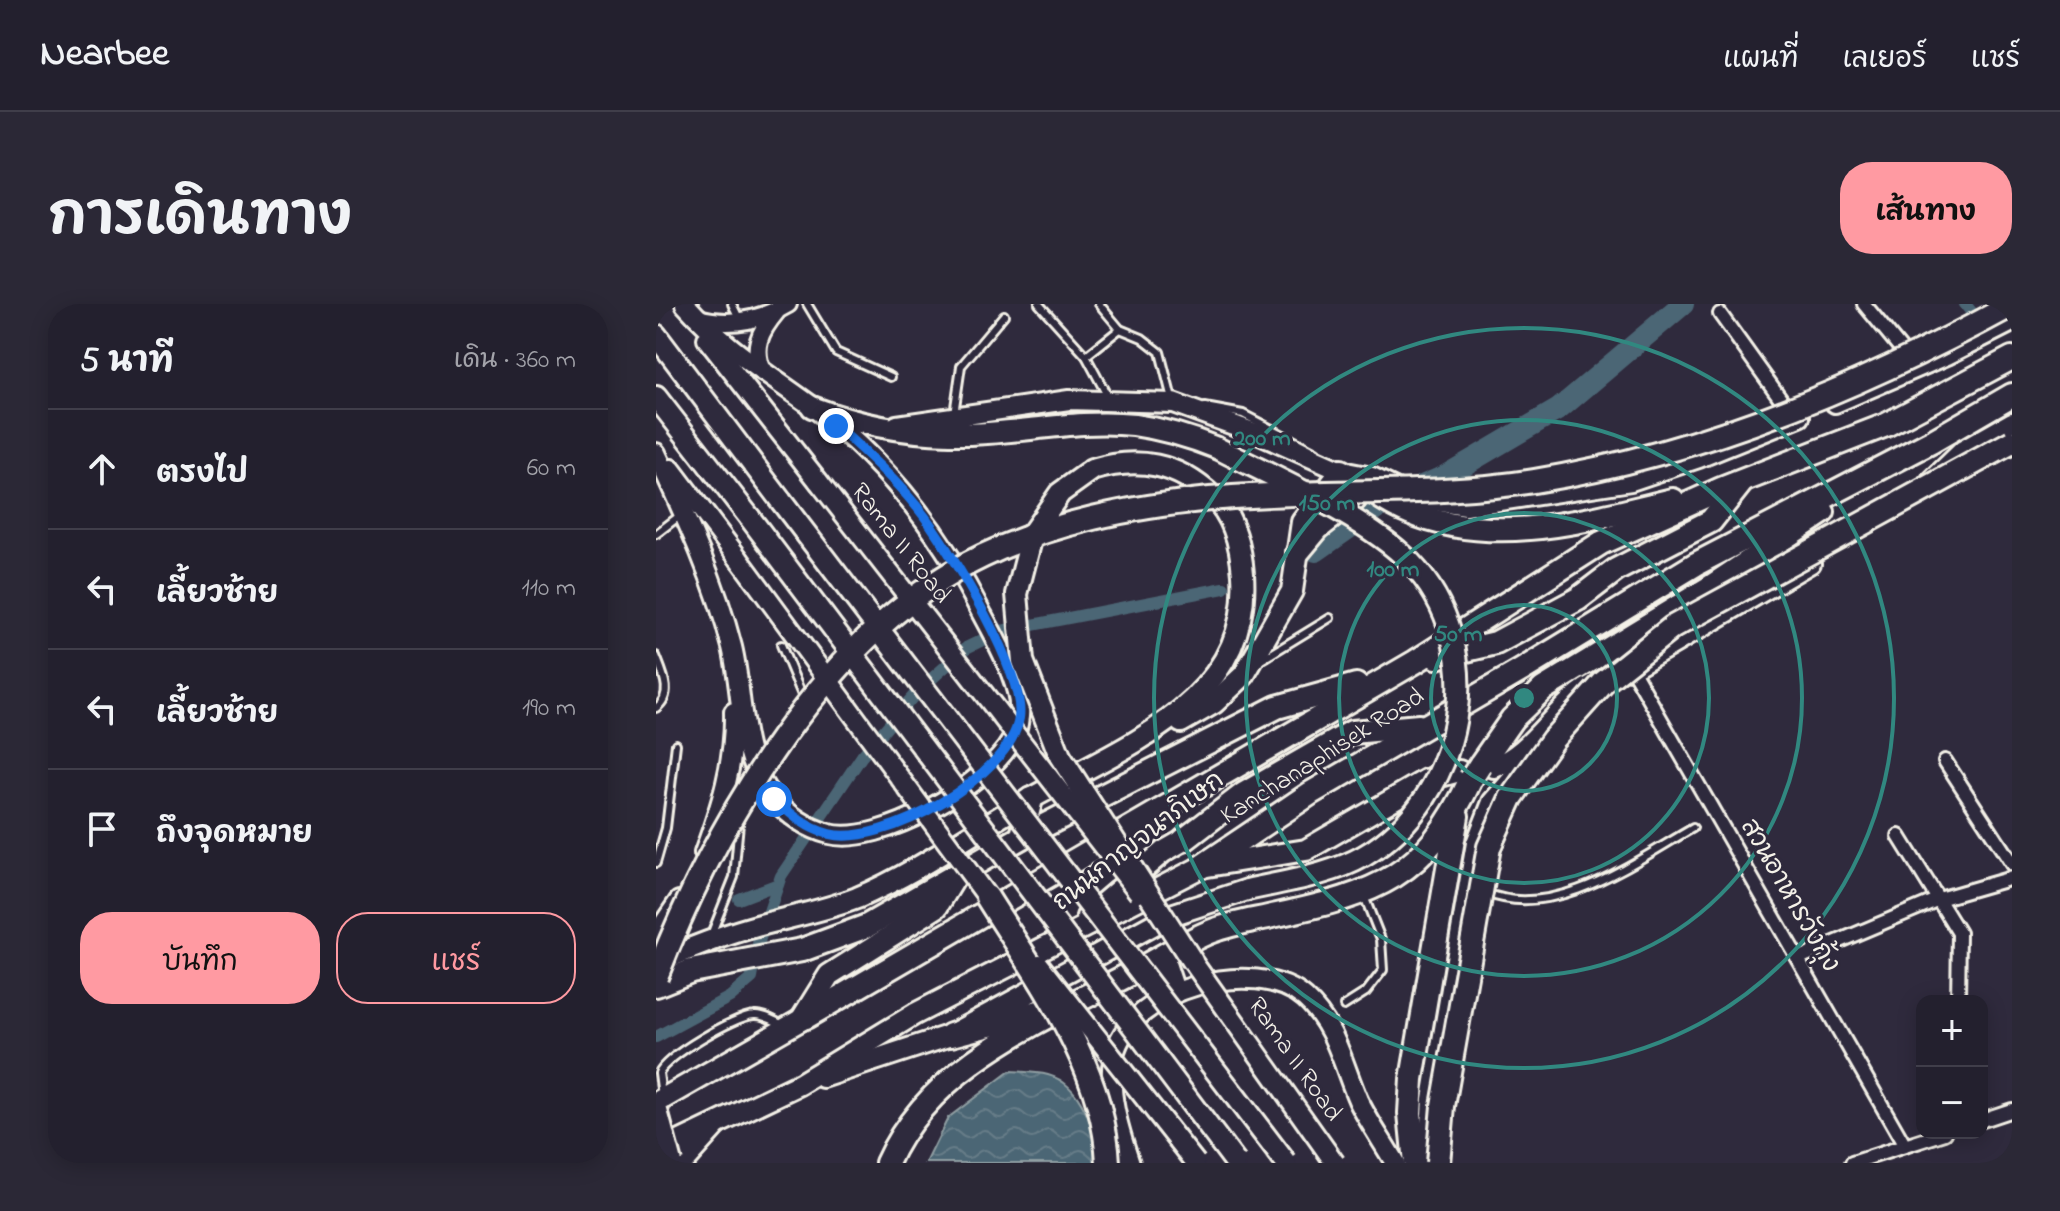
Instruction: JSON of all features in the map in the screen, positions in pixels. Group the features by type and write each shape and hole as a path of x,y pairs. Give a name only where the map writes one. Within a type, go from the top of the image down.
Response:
{"highway":[{"path":"656,977 739,809 818,694 849,658 896,614 940,580 981,557 1058,527 1161,505 1294,492 1473,488 1585,471 1716,434 1793,408 1918,353 2012,305"},
{"path":"656,335 1286,1163"},
{"name":"Kanchanaphisek Road","path":"658,1105 1415,662 1601,543 1721,489 1886,425 2012,358"},
{"name":"Kanchanaphisek Road","path":"656,1153 800,1084 915,1014 1201,867 1311,793 1696,564 1931,442 2012,395"},
{"path":"656,397 1236,1163"},
{"path":"812,407 856,422 950,434 1132,425 1187,436 1217,448 1388,541 1412,564 1434,594 1451,630 1458,661 1458,701 1453,736 1435,783 1416,809 1364,856 1322,873 1247,890 1171,915 951,1035"},
{"path":"887,1163 897,1140 917,1112 959,1072 1075,1003 1211,931 1363,893 1408,867 1424,851 1512,719 1543,689 1578,664 1709,588 1931,442"},
{"path":"1438,1163 1443,1106 1489,847 1511,798 1553,739 1604,682 1673,627 2012,442"},
{"path":"1144,738 1189,704 1219,670 1239,632 1245,596 1242,558 1233,527 1220,503 1201,486 1154,463 1124,461 1092,470 1060,493 1033,532 1017,594 1023,661 1060,756 1192,961"},
{"path":"656,963 748,928 827,908 886,884 1031,799 1214,703 1233,688 1249,666 1297,577 1298,543 1308,512 1341,471 1373,487 1406,511 1433,521 1477,529 1526,529 1601,517 1721,489"},
{"name":"Kanchanaphisek Road","path":"1415,662 1479,648 1514,635 1578,599 1616,570 1711,521 1743,481"},
{"path":"1298,543 1373,487"},
{"path":"1201,867 1306,850 1426,780 1474,775 1513,757 1563,705 1595,684 1629,670"},
{"path":"656,985 691,971 771,958 830,942 867,926 1022,837 1277,707 1387,677"},
{"name":"ถนนกาญจนาภิเษก","path":"1061,939 1163,852 1184,840 1244,794 1352,732 1428,725"},
{"path":"1415,1163 1410,1113 1412,1079 1450,847 1474,775"},
{"path":"1022,837 1031,799"},
{"path":"798,1022 829,975 937,907 956,876"},
{"path":"987,897 1076,1048 1102,1122 1108,1163"},
{"path":"1162,958 1173,991"},
{"path":"800,1084 872,1064 951,1035 1075,1003"},
{"path":"658,1105 670,1163"}],"main road":[{"path":"656,451 684,513 732,648 752,763 768,792 794,818 831,835 868,832 911,817 959,791 987,770 1013,739 1020,717 1017,693 979,606 924,516 857,444 812,407 764,375 688,309"},
{"name":"Rama II Road","path":"688,309 1192,961 1335,1163"},
{"path":"1373,487 1437,504 1498,503 1631,481 1699,458 1917,369 2012,322"},
{"path":"882,427 1069,400 1109,399 1181,404 1341,471"},
{"path":"1428,1163 1432,1099 1468,886 1482,822 1492,802 1545,743 1629,670 1678,644 1908,504 1963,450 2012,422"},
{"path":"656,451 987,897 1196,1163"},
{"path":"656,935 679,903 701,859 730,782 734,748 732,648"},
{"path":"1130,1163 1115,1107 1114,1056 1123,1033 1133,1020 1173,991 1196,985 1255,980 1281,984 1303,996 1337,1040 1359,1101 1395,1163"},
{"path":"683,1163 722,1120"}],"street":[{"path":"1864,304 1917,369"},
{"path":"688,309 726,324 783,307"},
{"path":"764,375 756,353 758,340 783,307"},
{"path":"1720,314 1796,419"},
{"name":"สวนอาหารวังกุ้ง","path":"1629,670 1799,958 1905,1146"},
{"path":"1945,761 2012,864"},
{"path":"1899,836 1959,933 1958,995"},
{"path":"1799,958 1939,899 2012,878"},
{"path":"1988,1118 2012,1110"},
{"path":"1852,1163 1927,1139"}],"lane":[{"path":"732,304 739,318"},
{"path":"807,304 836,352 891,377"},
{"path":"1039,304 1086,356 1109,399"},
{"path":"1099,304 1120,329 1142,338 1160,352 1181,404"},
{"path":"954,417 961,366 1004,315"},
{"path":"1086,356 1120,329"},
{"path":"656,534 684,513"},
{"path":"1249,666 1284,649 1330,618"},
{"path":"752,763 803,708 803,690 781,645"},
{"path":"656,656 667,693 665,701 656,708"},
{"path":"656,863 666,828 676,744"},
{"path":"708,942 734,877 738,836 735,800"},
{"path":"1468,886 1507,901 1555,895 1598,882 1693,828"},
{"path":"1344,1006 1378,981 1383,970 1381,939 1363,893"},
{"path":"658,1105 659,1073 669,1058 745,1016 761,1015 798,1022"}],"water":[{"path":"1010,1071 1048,1075 1070,1088 1085,1111 1101,1163 926,1163 948,1118"}],"waterway":[{"path":"1316,551 1389,500 1445,476 1559,409 1683,304"},
{"path":"1965,304 1976,318"},
{"path":"656,1037 730,997 752,978 758,944 781,876 862,756 917,692 966,648 1001,631 1224,588"},
{"path":"739,899 778,884"}],"route":[{"path":"774,799 794,818 831,835 868,832 911,817 938,803 987,770 1013,739 1020,717 1017,693 999,646 945,546 904,493 836,426"}]}
